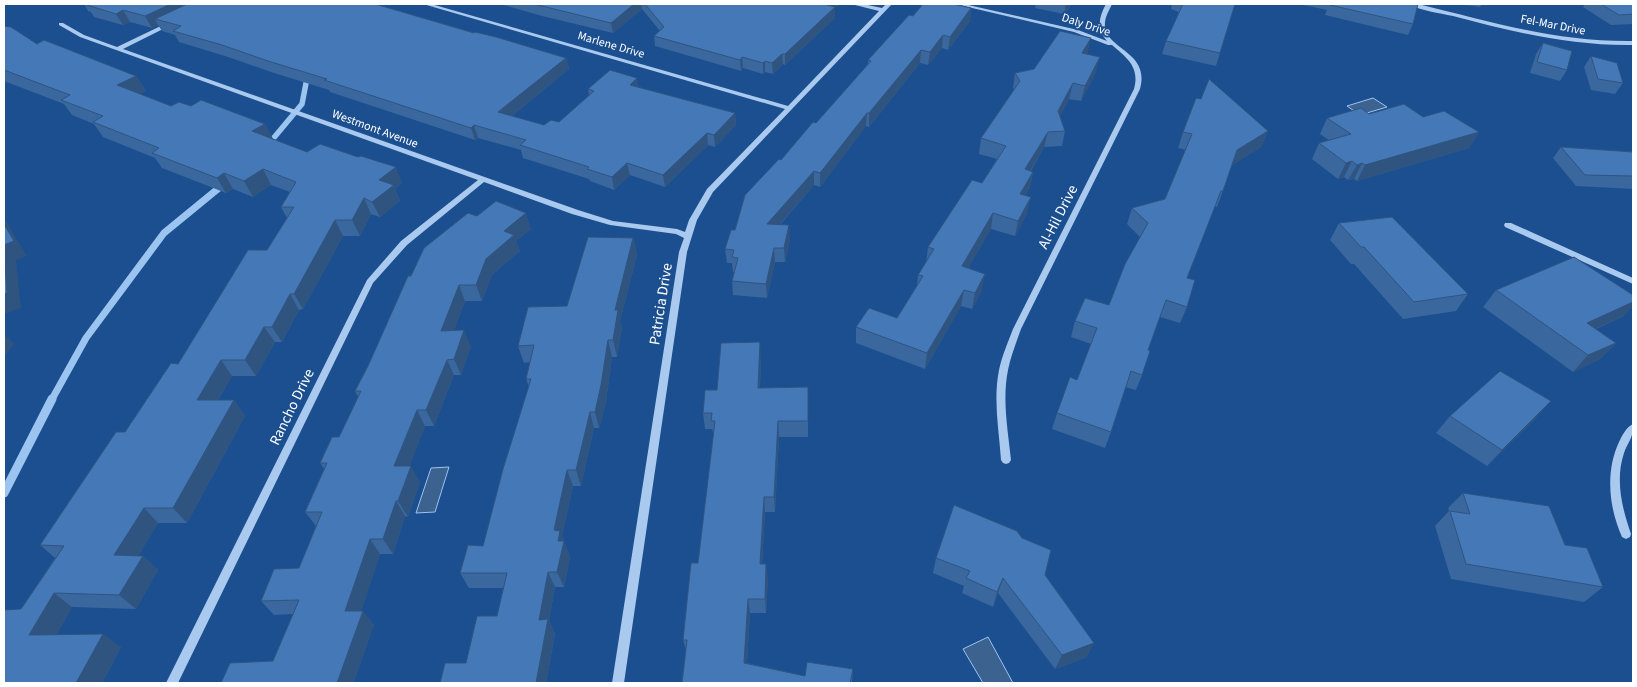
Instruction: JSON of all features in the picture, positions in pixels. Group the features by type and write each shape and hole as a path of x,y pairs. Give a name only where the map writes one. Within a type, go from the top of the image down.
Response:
{"street":[{"name":"Marlene Drive","path":"426,4 790,108"},
{"path":"857,4 886,7"},
{"name":"Daly Drive","path":"958,4 1076,31 1100,38 1120,49"},
{"name":"Al-Hil Drive","path":"1006,460 1002,422 1002,382 1005,363 1017,329 1137,89 1140,76 1133,62 1110,42 1101,26 1101,19 1108,4"},
{"name":"Fel-Mar Drive","path":"1412,4 1555,38 1596,44 1633,43"},
{"name":"Patricia Drive","path":"618,683 687,236 701,205 710,191 886,7"},
{"path":"117,49 176,20"},
{"name":"Westmont Avenue","path":"61,24 82,36 117,49 575,212 612,223 677,232 687,236"},
{"name":"Rancho Drive","path":"172,683 370,282 404,243 483,179"},
{"path":"1508,225 1633,281"},
{"path":"1626,534 1618,513 1615,475 1616,458 1625,437 1633,428"}],"water":[{"path":"1373,98 1387,107 1360,115 1347,106"},
{"path":"449,467 435,512 416,513 431,468"},
{"path":"988,637 1013,683 983,683 963,649"}],"building":[{"path":"171,4 145,16 123,10 116,14 87,5"},
{"path":"187,4 375,4 566,58 498,112 544,125 551,120 559,122 594,91 588,89 610,70 637,78 630,85 735,113 714,135 707,133 663,175 627,163 612,177 587,169 589,167 520,145 526,140 474,125 471,128 324,80 327,79 173,31 181,26 155,19"},
{"path":"534,4 634,4 611,23"},
{"path":"645,4 829,4 827,5 835,7 785,54 782,54 772,63 765,61 763,63 742,57 740,60 654,36 664,27"},
{"path":"923,4 953,4 971,8 950,37 943,35 930,52 921,50 869,113 867,113 820,173 814,171 767,224 789,225 784,248 774,248 766,284 732,281 738,258 732,257 734,250 725,249 731,230 735,230 745,195 779,159 781,160 813,122 816,123 871,61 868,60 909,15 913,16"},
{"path":"1183,4 1235,4 1220,53 1166,41"},
{"path":"1330,4 1418,4 1413,24"},
{"path":"1601,4 1633,4 1633,14 1619,15"},
{"path":"4,26 11,27 37,44 44,40 136,76 117,85 171,106 179,102 191,106 201,100 265,124 252,131 307,152 320,144 396,167 379,180 394,185 372,202 364,198 352,220 335,220 294,294 290,294 272,327 264,327 245,360 221,360 197,400 234,400 173,508 144,508 114,555 143,556 119,595 54,593 29,635 103,634 76,683 4,683 4,610 21,609 64,546 40,545 116,432 125,432 171,363 178,364 248,250 267,250 294,207 281,207 296,182 263,169 244,181 224,173 217,178 152,153 159,148 93,122 103,116 61,100 70,95 4,70"},
{"path":"1060,31 1091,38 1082,53 1100,57 1085,86 1073,83 1058,111 1065,131 1048,132 1025,169 1033,172 1020,194 1031,197 1018,221 993,213 962,266 985,274 975,293 964,290 927,353 856,327 869,308 897,318 923,276 918,275 934,249 928,247 972,180 982,183 1006,146 981,138 1020,81 1015,73 1034,69"},
{"path":"1543,43 1572,51 1567,70 1537,62"},
{"path":"1591,56 1617,63 1623,83 1598,79"},
{"path":"1209,79 1268,131 1237,150 1223,191 1221,191 1187,278 1195,280 1187,307 1166,300 1148,350 1150,351 1142,375 1131,371 1111,432 1057,413 1070,377 1077,380 1097,328 1075,321 1085,298 1109,305 1125,264 1148,223 1132,208 1165,199 1192,134 1183,132 1196,98 1201,99"},
{"path":"1404,104 1423,117 1444,111 1479,132 1365,165 1362,163 1357,165 1352,161 1346,163 1319,143 1351,134 1327,118 1361,108 1369,114"},
{"path":"1561,147 1633,152 1633,176 1585,175"},
{"path":"496,201 526,213 504,231 514,235 486,259 476,285 459,285 441,331 464,330 454,359 447,360 426,410 417,410 394,466 411,466 383,539 370,539 345,611 363,611 337,683 221,683 230,663 273,661 299,600 261,601 274,569 299,568 322,512 305,512 327,463 320,463 332,437 339,437 361,391 355,391 408,276 411,276 424,248 468,213 477,216"},
{"path":"1392,217 1468,294 1414,302 1364,247 1361,247 1339,223"},
{"path":"4,224 14,241 4,245"},
{"path":"588,237 633,238 615,310 618,310 613,340 608,340 595,412 590,412 576,470 567,470 554,530 560,531 558,541 564,541 557,572 548,572 539,620 548,619 536,683 440,683 445,663 466,663 477,616 497,616 507,573 460,573 468,545 483,546 503,469 531,379 526,379 534,345 518,346 528,307 567,306"},
{"path":"4,251 7,293 4,294"},
{"path":"1574,257 1633,295 1633,302 1587,323 1616,343 1588,355 1496,290"},
{"path":"760,342 758,388 808,387 808,421 778,421 774,497 764,497 760,564 766,564 765,599 748,599 744,663 805,676 807,662 853,669 850,683 682,683 687,640 683,640 691,563 698,563 715,421 711,421 712,413 703,413 705,390 717,390 721,343"},
{"path":"1500,371 1551,401 1502,450 1450,416"},
{"path":"1463,493 1549,506 1565,545 1587,548 1603,587 1466,564 1450,511 1470,514"},
{"path":"954,505 1017,531 1022,538 1051,550 1045,575 1094,643 1062,655 1003,578 997,592 966,578 970,571 936,558"}],"waterway":[{"path":"267,146 302,104 308,73"},
{"path":"51,401 86,338 164,233 225,183"},
{"path":"4,493 52,399"}]}
